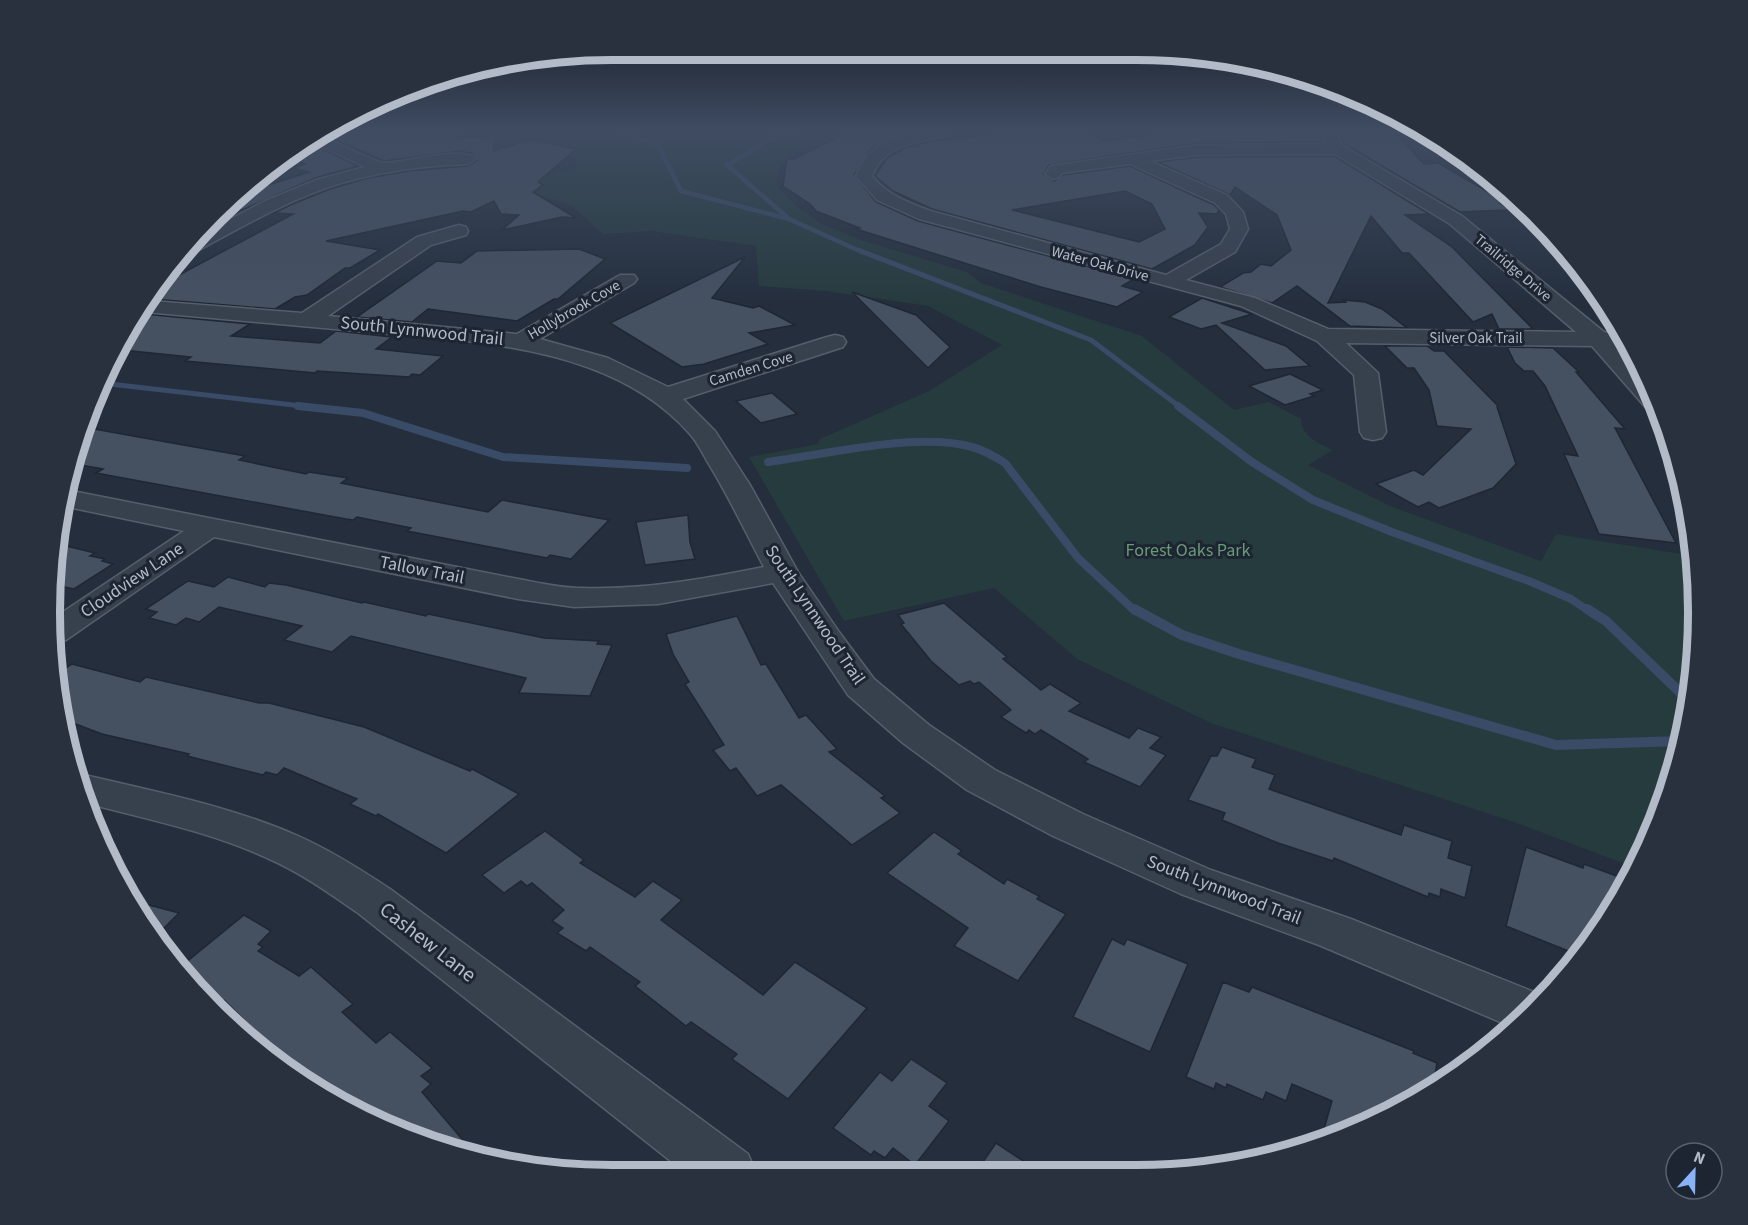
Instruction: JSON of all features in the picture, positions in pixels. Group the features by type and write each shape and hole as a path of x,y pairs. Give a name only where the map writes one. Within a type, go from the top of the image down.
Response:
{"street":[{"path":"206,239 308,189"},
{"name":"Water Oak Drive","path":"872,189 892,202 925,215 1248,302 1325,336 1366,373 1373,432"},
{"path":"1168,282 1228,248 1239,229 1234,212 1221,199 1199,189"},
{"name":"Trailridge Drive","path":"1405,189 1456,220 1597,338 1638,384"},
{"path":"223,221 238,222"},
{"path":"307,320 424,241 459,231"},
{"name":"Hollybrook Cove","path":"521,341 627,279"},
{"name":"South Lynnwood Trail","path":"152,307 467,334 521,341 600,363 666,396 702,431 719,456 748,506 782,573 861,687 916,734 981,780 1068,825 1196,882 1335,932 1520,1008"},
{"name":"Silver Oak Trail","path":"1325,336 1615,339"},
{"name":"Camden Cove","path":"666,396 836,342"},
{"name":"Tallow Trail","path":"72,499 518,589 580,598 654,596 711,588 782,573"},
{"name":"Cloudview Lane","path":"60,629 209,527"},
{"name":"Cashew Lane","path":"89,790 235,829 283,847 331,872 374,901 719,1165"}],"green space":[{"name":"Forest Oaks Park","path":"518,189 780,189 794,204 821,224 861,240 967,272 981,283 1142,336 1234,410 1269,402 1301,419 1308,435 1333,450 1308,465 1390,506 1541,561 1556,534 1685,555 1688,612 1687,649 1677,720 1659,790 1627,865 1514,822 1211,723 1077,659 994,588 844,621 749,457 818,444 820,439 929,391 1002,345 928,306 826,291 759,286 756,246 651,231 603,234 571,205"}],"building":[{"path":"258,189 290,189 242,210 235,210"},
{"path":"330,189 537,189 533,192 576,218 562,217 502,230 519,215 501,214 494,201 471,212 463,211 326,241 380,250 350,268 345,268 307,295 295,297 275,309 158,299 172,279 293,214 274,213"},
{"path":"788,189 866,189 876,202 918,221 1134,279 1122,286 1143,292 1117,307 1041,287 856,229 860,228 816,211 810,204"},
{"path":"891,189 1180,189 1214,205 1219,210 1217,214 1199,213 1208,227 1195,245 1152,269 932,209","holes":["1125,191 1152,204 1165,229 1139,242 1012,210"]},
{"path":"1217,189 1234,189 1230,195"},
{"path":"1238,189 1388,189 1429,214 1405,215 1452,247 1533,329 1499,329 1492,314 1473,322 1409,253 1402,253 1371,216 1328,303 1346,302 1344,300 1365,302 1382,309 1407,328 1350,326 1297,286 1272,303 1220,287 1243,273 1251,272 1261,264 1271,266 1291,250 1277,215"},
{"path":"1421,189 1483,189 1505,202 1500,203 1511,210 1460,212"},
{"path":"579,249 605,259 558,299 554,299 517,321 428,309 412,322 357,317 437,261 461,263 477,251"},
{"path":"745,257 712,298 753,308 759,306 795,325 749,333 768,344 704,364 682,367 610,323"},
{"path":"852,292 916,315 950,347 928,368"},
{"path":"1202,298 1252,314 1222,323 1286,346 1310,366 1265,370 1216,325 1201,329 1169,317"},
{"path":"148,314 250,324 231,336 320,343 336,331 392,337 376,349 443,356 420,375 412,374 409,377 317,371 315,373 185,361 191,357 126,350"},
{"path":"1385,346 1427,346 1434,351 1444,351 1498,406 1516,464 1493,488 1439,508 1429,502 1418,507 1376,484 1414,470 1423,475 1471,429 1437,426 1429,390 1414,368 1407,368"},
{"path":"1507,347 1553,348 1579,372 1576,372 1625,429 1615,428 1676,543 1599,534 1564,454 1578,456 1545,386 1533,371 1524,371 1515,363"},
{"path":"1290,374 1323,390 1310,394 1314,396 1285,405 1249,386"},
{"path":"772,393 797,414 761,423 736,401"},
{"path":"94,429 245,456 239,460 306,474 309,472 348,478 341,483 488,512 502,500 609,520 571,559 550,555 547,558 407,531 411,528 357,517 353,520 346,519 96,473 103,469 80,465 91,431"},
{"path":"688,515 690,542 695,559 645,565 636,522"},
{"path":"64,546 95,553 90,556 105,559 102,561 113,564 74,589 61,586"},
{"path":"228,577 265,587 269,583 286,585 362,603 544,638 599,641 597,644 612,645 590,696 519,693 526,678 351,636 332,652 284,640 302,626 219,607 199,622 186,618 176,625 149,618 157,612 146,609 188,581 214,587"},
{"path":"944,603 1007,657 1003,659 1041,690 1050,684 1081,703 1069,711 1129,738 1138,728 1161,737 1150,748 1166,755 1140,787 1084,762 1088,759 1041,730 1035,734 1029,730 1026,733 1001,717 1011,710 979,682 974,684 970,681 959,685 931,661 901,624 904,623 898,615"},
{"path":"737,616 761,665 766,664 799,718 806,715 837,749 829,752 885,796 881,798 900,813 852,845 781,785 757,796 736,768 730,771 713,750 724,745 685,684 689,682 673,654 666,634"},
{"path":"72,664 140,682 146,677 259,703 269,703 364,727 470,771 472,769 519,794 446,853 378,814 376,816 350,804 357,799 284,768 277,775 266,772 263,775 187,756 189,754 102,734 72,722 63,670"},
{"path":"1222,747 1256,759 1252,767 1275,775 1269,789 1401,835 1404,825 1452,841 1448,858 1472,866 1465,898 1441,889 1440,897 1429,893 1428,897 1334,858 1333,861 1278,843 1222,820 1225,813 1188,800 1211,756 1217,756"},
{"path":"545,831 584,860 580,863 635,897 653,881 682,900 661,920 763,995 795,962 867,1008 788,1099 732,1059 737,1054 691,1022 686,1026 635,986 640,982 590,947 586,951 557,933 563,928 552,921 564,910 532,883 527,886 521,881 504,893 482,875"},
{"path":"934,832 962,851 958,854 1004,884 1007,879 1039,896 1037,899 1066,914 1018,981 954,946 968,928 887,873"},
{"path":"1526,847 1583,868 1584,864 1620,877 1571,952 1506,926"},
{"path":"143,903 179,913 161,931"},
{"path":"244,915 271,931 258,944 263,947 258,951 299,976 311,967 353,1004 342,1012 376,1043 390,1032 432,1068 421,1076 431,1084 422,1092 467,1145 401,1123 336,1091 306,1072 270,1046 224,1000 221,1002 185,963"},
{"path":"1112,939 1124,945 1127,939 1188,964 1150,1052 1073,1017"},
{"path":"1223,982 1249,992 1252,987 1414,1051 1413,1053 1437,1063 1434,1077 1412,1091 1380,1108 1323,1132 1332,1101 1292,1084 1286,1101 1266,1092 1263,1100 1227,1084 1226,1088 1216,1083 1214,1089 1186,1077"},
{"path":"911,1059 947,1083 929,1106 949,1121 915,1165 893,1148 885,1158 874,1151 871,1155 833,1128 880,1072 892,1081"},
{"path":"996,1143 1029,1165 981,1165"}],"waterway":[{"path":"680,189 789,219 862,252"},
{"path":"755,189 787,217"},
{"path":"858,250 1091,340 1180,407"},
{"path":"110,384 311,407"},
{"path":"298,406 363,413 503,457 687,468"},
{"path":"1178,406 1252,462 1313,500 1392,532 1529,581 1571,599 1589,611"},
{"path":"768,462 899,443 950,443 981,450 1005,463 1078,558 1135,611"},
{"path":"1134,609 1182,635 1239,654 1556,745 1672,741"},
{"path":"1587,609 1606,621 1681,694"}]}
